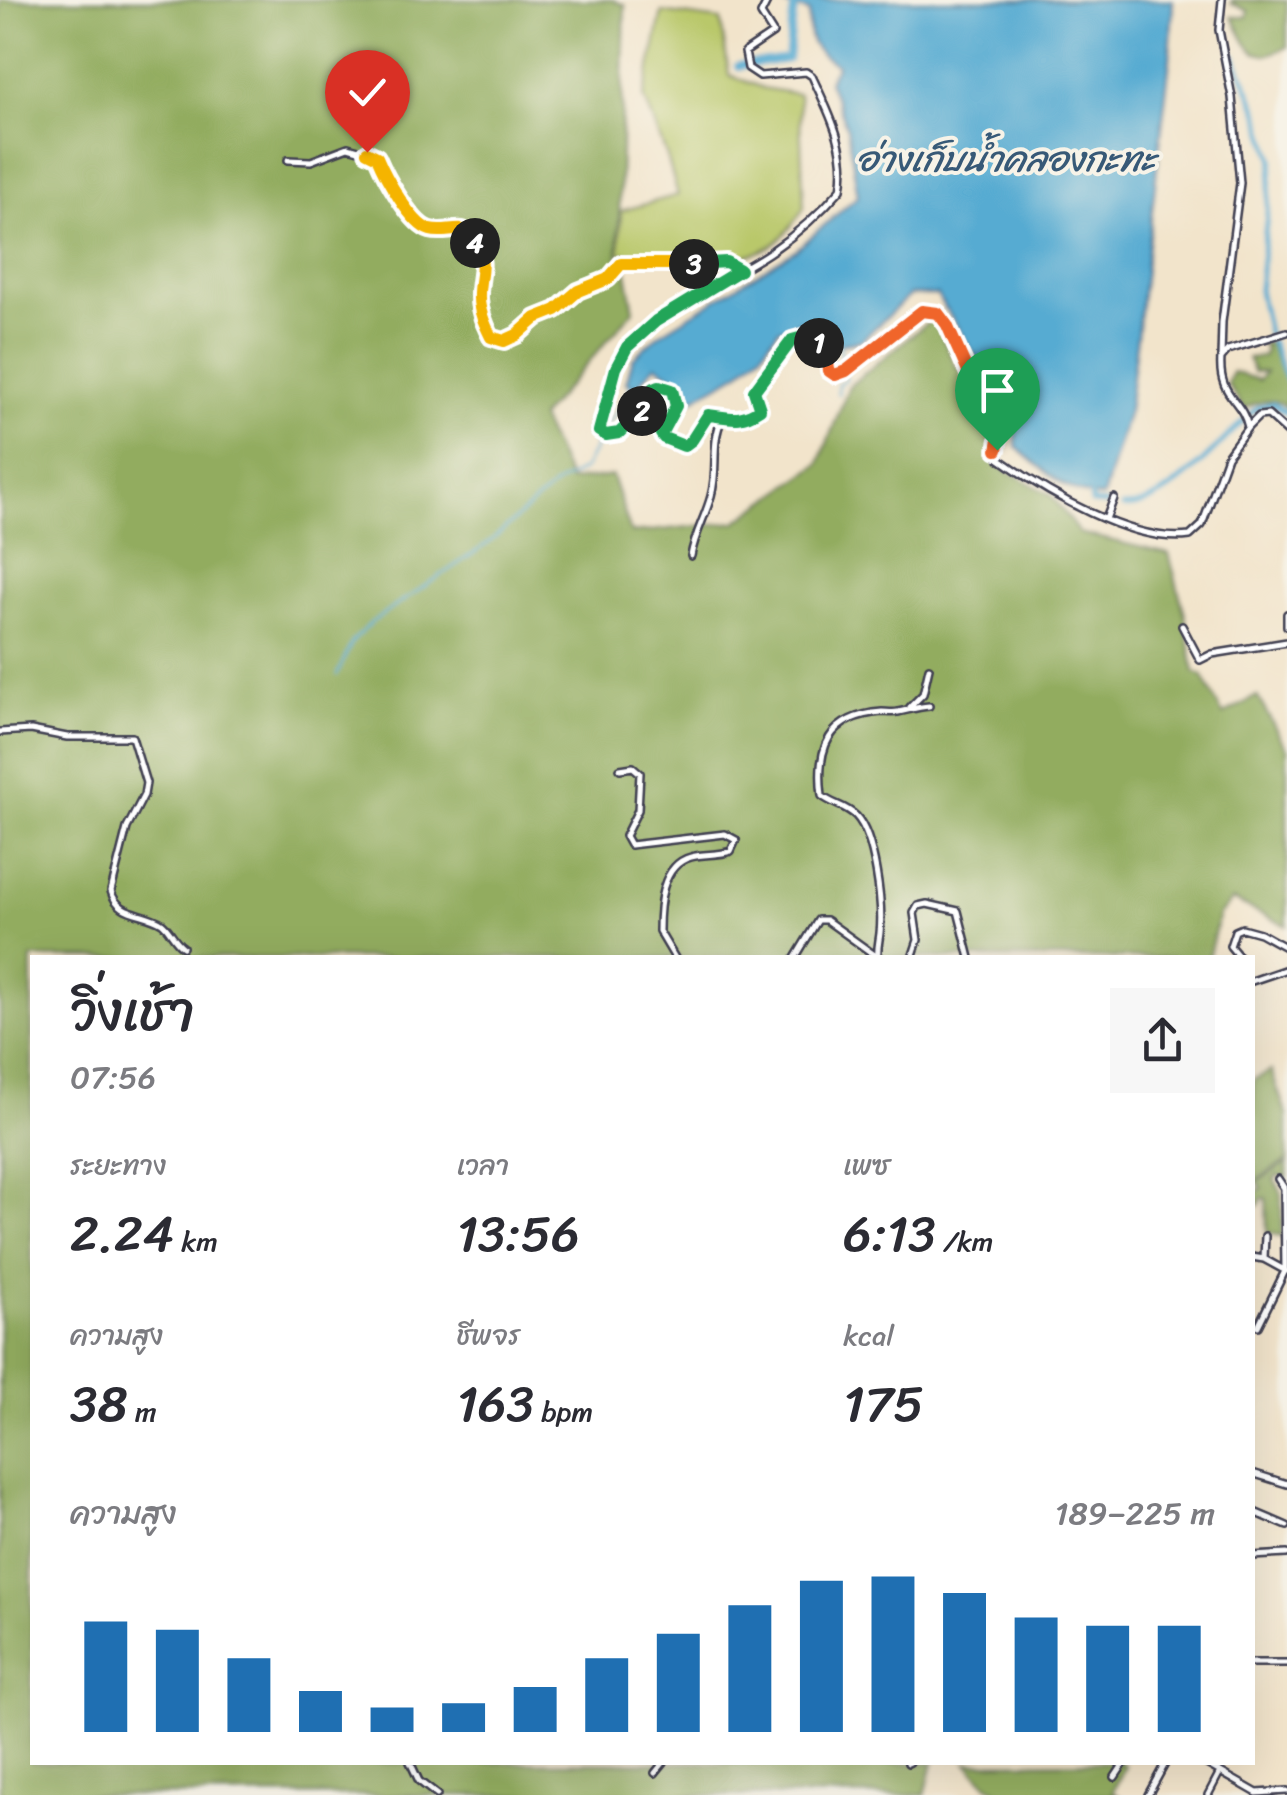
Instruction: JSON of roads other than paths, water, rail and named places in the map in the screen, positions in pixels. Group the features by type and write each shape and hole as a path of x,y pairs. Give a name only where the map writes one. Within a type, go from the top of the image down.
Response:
{"street":[{"path":"768,0 761,14 772,34 746,52 748,68 760,76 806,72 812,76 837,134 841,188 804,227 770,253 656,321 627,347 616,368 599,431 606,435 619,433 632,424 659,386 672,390 676,400 661,434 684,446 708,415 722,419 750,416 760,409 754,391 792,340 803,337 824,346 829,371 835,375 846,371 922,311 938,313 947,325 969,374 1002,393 1005,406 997,450 1000,459 1080,509 1106,520 1174,537 1190,536 1197,532 1227,456 1248,427 1259,416 1268,415 1287,432"},
{"path":"1222,0 1219,30 1232,97 1240,184 1220,358 1223,386 1248,427"},
{"path":"288,160 311,161 348,147 373,154 419,225 438,232 459,228 467,232 481,252 484,265 478,296 480,313 491,337 504,341 536,318 556,310 578,291 608,279 621,264 726,262 740,270"},
{"path":"1220,358 1228,350 1287,332"},
{"path":"691,556 692,539 711,497 718,457 714,439 722,419"},
{"path":"1106,520 1114,498"},
{"path":"1287,614 1287,626"},
{"path":"1182,626 1200,660 1212,654 1287,642"},
{"path":"878,955 878,882 868,839 854,814 841,803 822,796 819,768 835,727 879,712 901,712 923,694 928,668"},
{"path":"907,708 929,706"},
{"path":"0,732 30,730 67,737 132,737 146,784 127,828 111,890 122,910 162,923 183,947"},
{"path":"620,769 633,767 640,773 638,810 625,836 630,846 725,834 736,840 731,851 693,856 676,863 668,874 659,932 673,955"},
{"path":"913,955 918,940 914,913 918,906 927,904 958,911 969,955"},
{"path":"797,955 818,920 826,920 875,955"},
{"path":"1238,955 1230,946 1235,931 1242,928 1287,948"},
{"path":"1255,978 1287,969"},
{"path":"1258,1326 1286,1271 1284,1188 1278,1178"},
{"path":"1264,1259 1266,1236"},
{"path":"1255,1258 1286,1271"},
{"path":"1255,1474 1287,1484"},
{"path":"1255,1512 1287,1526"},
{"path":"1255,1556 1287,1554"},
{"path":"1255,1663 1287,1664"},
{"path":"411,1765 419,1782 437,1795"},
{"path":"655,1773 662,1765"},
{"path":"1115,1776 1123,1765"},
{"path":"1148,1795 1164,1765"},
{"path":"1209,1765 1258,1793 1287,1791"},
{"path":"1208,1795 1220,1772"}],"water":[{"name":"อ่างเก็บน้ำคลองกะทะ","path":"782,0 1173,0 1170,60 1128,411 1103,497 1067,487 1016,447 1016,391 976,357 937,295 910,295 862,340 839,344 832,331 801,321 779,329 740,372 688,402 675,377 656,365 637,386 626,383 633,358 658,335 797,249 858,196 847,128 828,81 837,65 813,44 809,12 784,5"}],"waterway":[{"path":"738,66 788,59 794,8"},
{"path":"1234,55 1273,158 1259,290 1268,333"},
{"path":"1271,341 1287,381"},
{"path":"839,344 844,368"},
{"path":"838,394 838,384 845,376"},
{"path":"605,429 632,385"},
{"path":"1250,414 1272,404 1287,413"},
{"path":"1123,507 1138,505 1171,488 1243,421"},
{"path":"337,675 352,642 372,622 487,544 555,485 584,469 601,436"},
{"path":"1091,497 1092,503 1107,504"}]}
